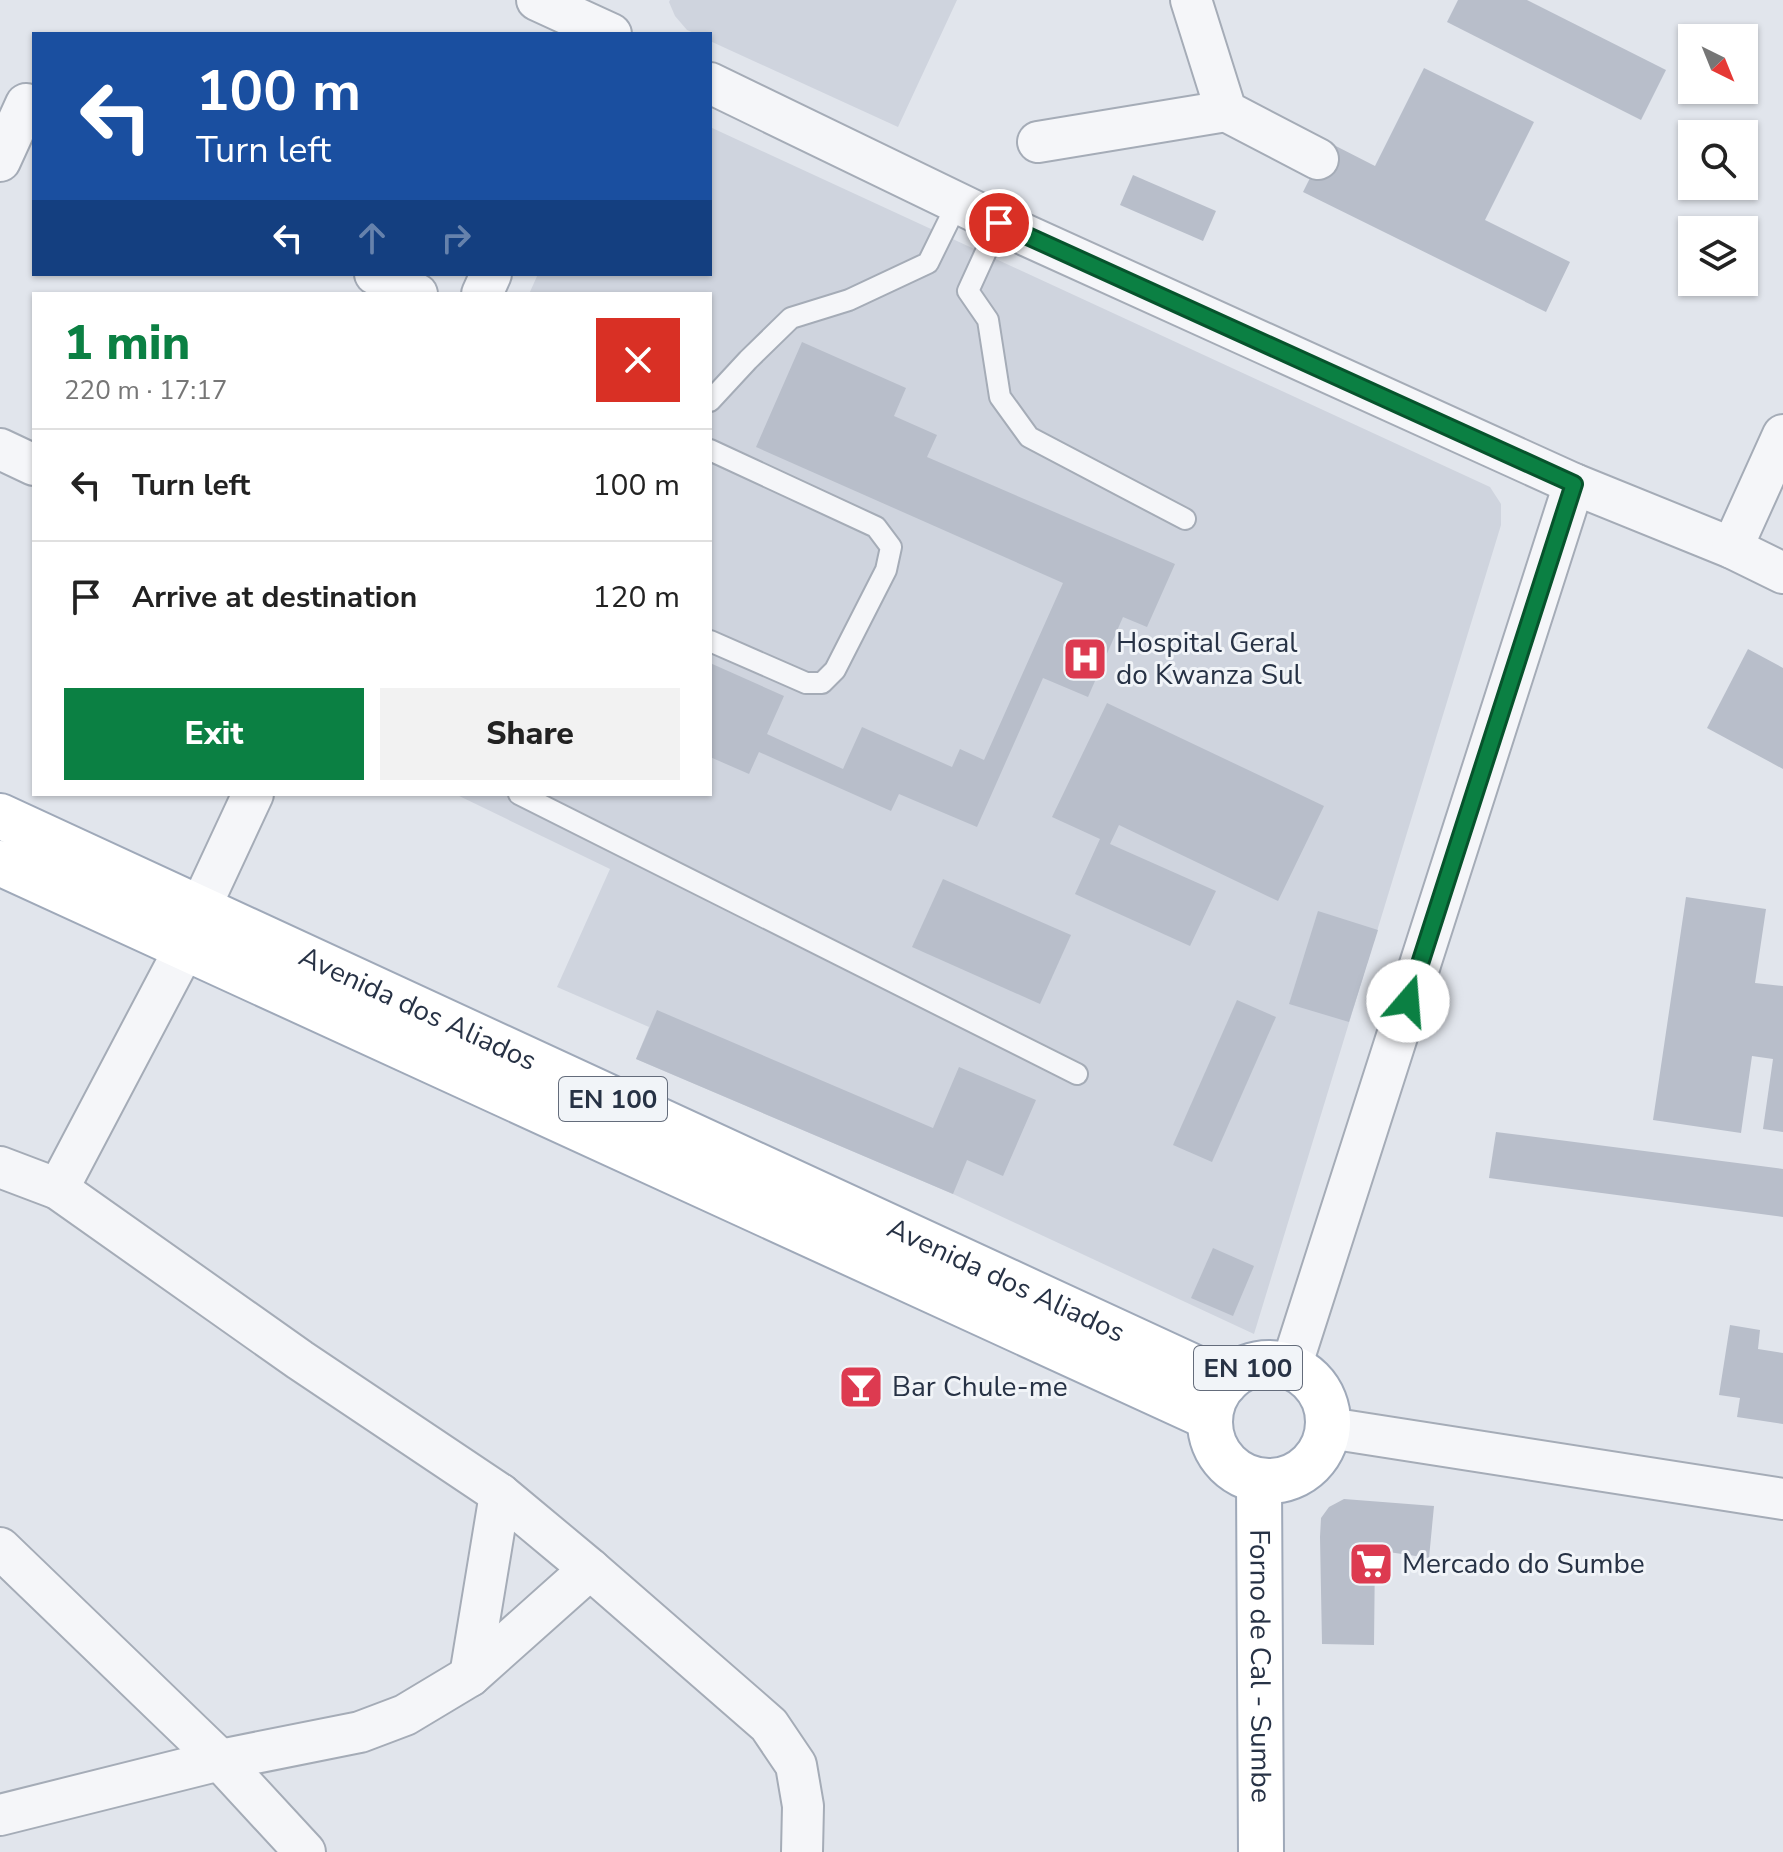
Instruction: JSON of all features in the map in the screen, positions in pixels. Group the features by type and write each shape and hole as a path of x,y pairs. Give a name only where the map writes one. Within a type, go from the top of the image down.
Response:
{"main road":[{"name":"Avenida dos Aliados","path":"0,816 200,908 1218,1400"},
{"name":"Avenida dos Aliados","path":"0,863 185,948 1218,1400"},
{"name":"EN 100","path":"1259,1482 1232,1470 1215,1447 1218,1400 1244,1369 1265,1363 1291,1367 1311,1379 1326,1401 1329,1428"},
{"path":"1259,1482 1292,1479 1317,1459 1329,1428"},
{"name":"Forno de Cal - Sumbe","path":"1259,1482 1261,1852"}],"street":[{"path":"537,0 607,24"},
{"path":"1191,0 1226,111"},
{"path":"712,84 957,204 1574,484 1732,548 1783,573"},
{"path":"0,161 20,102"},
{"path":"1038,142 1226,111 1318,159"},
{"path":"379,276 413,292"},
{"path":"1732,548 1783,435"},
{"path":"0,449 32,464"},
{"path":"1291,1367 1574,484"},
{"path":"58,1189 185,948 200,908 252,796"},
{"path":"0,1167 58,1189 300,1360 500,1494 590,1569 769,1725 796,1765 803,1806 802,1852"},
{"path":"1329,1428 1783,1499"},
{"path":"470,1676 500,1494"},
{"path":"0,1548 220,1760 305,1852"},
{"path":"0,1815 220,1760 360,1732 405,1715 470,1676 590,1569"}],"lane":[{"path":"712,399 791,318 849,300 928,263 957,204"},
{"path":"999,223 968,291 988,320 1000,397 1029,437 1185,519"},
{"path":"712,451 876,527 891,547 886,570 848,645 835,670 822,683 806,683 712,642"},
{"path":"523,796 1077,1074"}],"shaded area":[{"path":"957,0 898,127 712,42 712,32 687,30 675,16 669,2"},
{"name":"Hospital Geral do Kwanza Sul","path":"712,128 1490,487 1501,504 1501,525 1254,1334 953,1194 636,1059 649,1027 557,987 610,869 459,796 712,796 712,292 530,292 537,276 712,276"}],"building":[{"path":"1458,0 1527,0 1666,70 1641,120 1447,22"},
{"path":"1424,68 1534,122 1485,220 1570,262 1546,312 1303,192 1328,142 1375,166"},
{"path":"1133,175 1216,211 1203,241 1120,205"},
{"path":"802,342 906,388 894,416 937,435 927,457 1175,564 1147,627 1123,617 1088,697 1043,678 977,827 899,794 891,811 759,752 749,774 712,758 712,664 784,696 767,734 843,769 862,727 952,767 960,749 984,760 1063,583 756,447"},
{"path":"1748,649 1783,668 1783,769 1707,728"},
{"path":"1107,703 1324,806 1278,901 1119,825 1110,844 1216,891 1190,946 1075,894 1100,839 1052,817"},
{"path":"943,879 1071,935 1040,1004 912,947"},
{"path":"1686,897 1766,909 1755,983 1783,986 1783,1132 1763,1129 1773,1059 1752,1056 1741,1133 1653,1120"},
{"path":"1318,911 1378,930 1349,1022 1289,1004"},
{"path":"1237,1000 1276,1017 1212,1162 1173,1145"},
{"path":"657,1010 933,1128 959,1067 1036,1100 1003,1176 967,1160 953,1194 636,1059"},
{"path":"1496,1132 1783,1169 1783,1217 1489,1178"},
{"path":"1213,1248 1254,1266 1233,1316 1191,1298"},
{"path":"1730,1325 1760,1330 1758,1349 1783,1353 1783,1424 1737,1417 1740,1398 1719,1395"},
{"path":"1344,1499 1434,1506 1429,1558 1375,1550 1374,1645 1322,1644 1321,1518 1329,1507"}],"place":[{"name":"Hospital Geral do Kwanza Sul","path":"1085,659"},
{"name":"Bar Chule-me","path":"861,1387"},
{"name":"Mercado do Sumbe","path":"1371,1564"}],"route":[{"path":"999,223 1574,484 1408,1001"}]}
